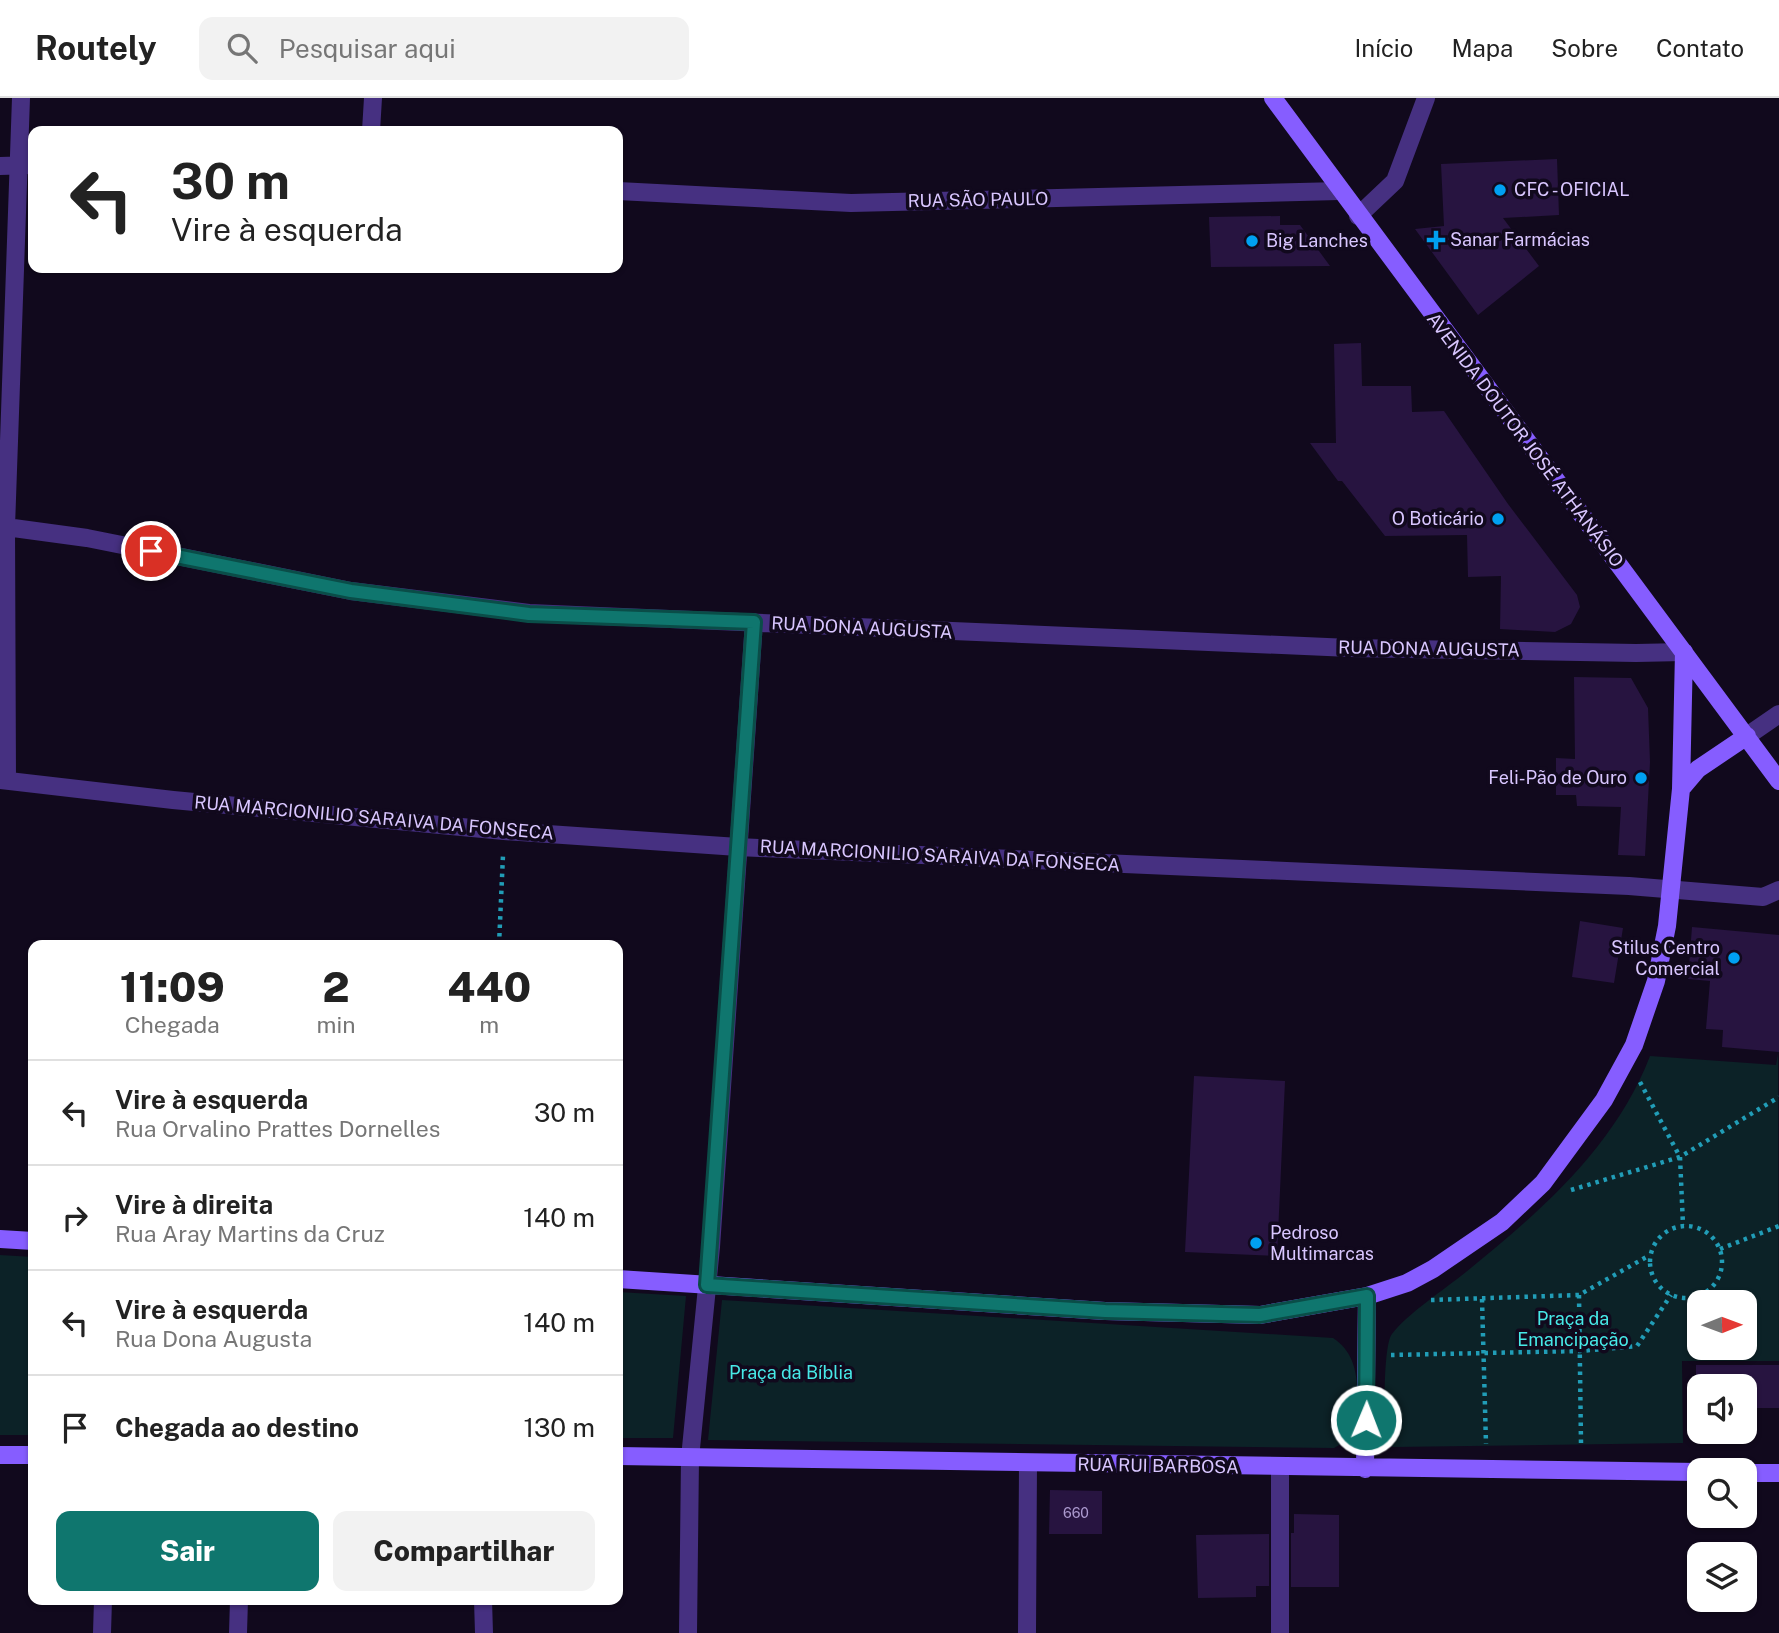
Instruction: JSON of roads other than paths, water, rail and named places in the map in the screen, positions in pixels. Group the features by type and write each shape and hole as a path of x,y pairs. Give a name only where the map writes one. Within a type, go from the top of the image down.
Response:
{"street":[{"path":"3,780 6,527 27,165 21,98"},
{"path":"371,126 373,98"},
{"name":"AVENIDA DOUTOR JOSÉ ATHANÁSIO","path":"1273,98 1339,191 1779,781"},
{"path":"1358,216 1395,181 1426,98"},
{"path":"0,166 27,165"},
{"name":"RUA SÃO PAULO","path":"623,191 851,203 1339,191"},
{"name":"RUA DONA AUGUSTA","path":"6,527 87,538 351,591 529,614 1336,647 1684,652"},
{"path":"688,1633 690,1458 707,1285 754,622"},
{"path":"623,1279 1105,1311 1260,1315 1367,1296 1416,1279 1502,1222 1543,1183 1604,1100 1634,1045 1659,968 1672,889 1681,789 1684,652"},
{"path":"1681,789 1698,769 1779,714"},
{"name":"RUA MARCIONILIO SARAIVA DA FONSECA","path":"3,780 173,800 504,831 738,847 1672,889 1763,897 1779,890"},
{"path":"0,1239 28,1241"},
{"path":"1365,1469 1367,1296"},
{"path":"0,1455 28,1455"},
{"name":"RUA RUI BARBOSA","path":"623,1456 1687,1472"},
{"path":"1027,1633 1028,1464"},
{"path":"1280,1467 1280,1633"},
{"path":"1757,1473 1779,1473"},
{"path":"102,1633 103,1605"},
{"path":"238,1633 239,1605"},
{"path":"483,1605 484,1633"}],"place":[{"name":"CFC - OFICIAL","path":"1500,190"},
{"name":"Sanar Farmácias","path":"1436,240"},
{"name":"Big Lanches","path":"1252,241"},
{"name":"O Boticário","path":"1498,519"},
{"name":"Feli-Pão de Ouro","path":"1641,778"},
{"name":"Stilus Centro Comercial","path":"1734,958"},
{"name":"Pedroso Multimarcas","path":"1256,1243"}],"park label":[{"name":"Praça da Emancipação","path":"1573,1329"},
{"name":"Praça da Bíblia","path":"791,1373"}]}
